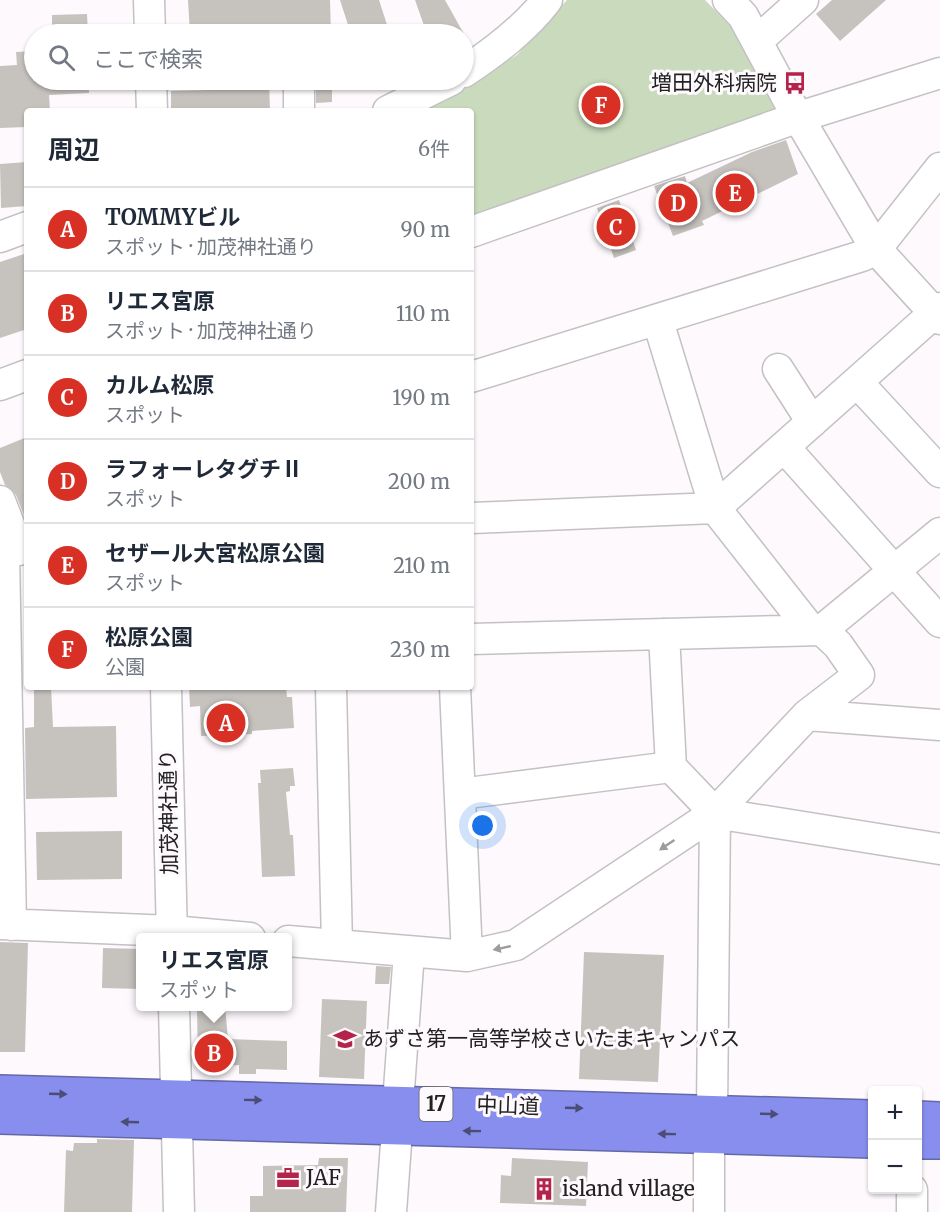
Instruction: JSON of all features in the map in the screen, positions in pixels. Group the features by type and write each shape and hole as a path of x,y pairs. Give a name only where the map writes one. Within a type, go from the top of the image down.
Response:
{"highway":[{"name":"中山道","path":"0,1092 177,1111"},
{"name":"中山道","path":"0,1118 177,1111 711,1123 868,1117"},
{"path":"922,1118 940,1119"},
{"name":"中山道","path":"711,1123 868,1140"},
{"path":"922,1142 940,1142"}],"street":[{"path":"149,0 150,24"},
{"path":"474,66 492,54 538,12 547,0"},
{"path":"474,518 715,508 857,381 938,313 876,249 798,117 743,16 728,0"},
{"path":"757,41 803,0"},
{"path":"474,231 798,117 940,73"},
{"path":"151,90 152,108"},
{"path":"299,90 299,108"},
{"path":"394,108 431,90"},
{"path":"474,376 862,256 876,249 940,168"},
{"path":"0,237 24,228"},
{"path":"292,941 467,956 516,945 715,813 807,715 859,675 838,645 816,630 715,508 658,321"},
{"path":"778,369 812,422"},
{"path":"0,385 24,376"},
{"path":"857,381 940,472"},
{"path":"784,447 940,621"},
{"path":"0,501 12,551 5,925 153,933"},
{"path":"474,639 816,630 940,533"},
{"path":"664,634 670,767 715,813 940,849"},
{"name":"加茂神社通り","path":"166,690 172,933"},
{"path":"331,690 337,945"},
{"path":"455,690 467,956"},
{"path":"807,715 940,725"},
{"path":"460,794 670,767"},
{"path":"709,1212 715,813"},
{"path":"391,1212 409,952"},
{"path":"174,1011 179,1212"},
{"path":"912,1194 912,1212"}],"green space":[{"path":"567,0 705,0 736,32 777,114 474,216 474,108 423,108 459,90 474,90 474,81 517,55"}],"building":[{"path":"188,0 330,0 331,24 189,24"},
{"path":"340,0 379,0 387,24 348,24"},
{"path":"415,0 445,0 458,24 423,24"},
{"path":"832,0 886,0 840,41 816,14"},
{"path":"87,14 88,24 52,24 52,15"},
{"path":"16,52 24,52 24,90 89,90 89,93 49,95 50,108 24,108 24,127 0,128 0,66 17,65"},
{"path":"269,90 270,108 171,108 171,91"},
{"path":"316,90 332,90 332,102 316,103"},
{"path":"786,140 798,174 702,221 704,225 673,236 654,186 685,176 687,183 752,152"},
{"path":"24,162 24,206 1,208 0,164"},
{"path":"619,200 636,250 614,258 597,208"},
{"path":"24,254 24,330 0,338 0,262"},
{"path":"24,438 24,515 16,495 5,485 0,472 0,448"},
{"path":"34,690 51,690 53,727 116,726 117,797 26,799 25,728 34,727"},
{"path":"189,690 286,690 287,697 292,697 294,728 252,731 252,734 201,736 200,706 190,707"},
{"path":"293,768 295,786 290,786 290,791 286,792 290,835 293,835 295,876 262,877 258,783 261,783 260,770"},
{"path":"122,831 122,879 37,880 36,832"},
{"path":"0,942 28,943 25,1052 0,1052"},
{"path":"103,948 136,949 136,989 102,988"},
{"path":"584,952 664,955 658,1082 579,1079"},
{"path":"376,966 391,967 389,984 375,984"},
{"path":"322,999 367,1001 364,1079 319,1077"},
{"path":"197,1011 225,1011 228,1039 287,1041 287,1070 256,1069 256,1074 239,1074 239,1065 198,1067"},
{"path":"97,1139 134,1140 132,1212 64,1212 66,1150 73,1151 74,1143 97,1143"},
{"path":"319,1158 348,1158 346,1212 250,1212 250,1196 263,1196 263,1166 318,1165"},
{"name":"island village","path":"512,1158 588,1162 586,1206 500,1203 501,1175 511,1176"}],"place":[{"name":"増田外科病院","path":"795,83"},
{"name":"松原公園","path":"601,105"},
{"name":"セザール大宮松原公園","path":"735,193"},
{"name":"ラフォーレタグチⅡ","path":"678,203"},
{"name":"カルム松原","path":"616,227"},
{"name":"TOMMYビル","path":"226,723"},
{"name":"あずさ第一高等学校さいたまキャンパス","path":"345,1039"},
{"name":"リエス宮原","path":"214,1053"},
{"name":"JAF","path":"288,1178"},
{"name":"island village","path":"544,1189"}]}
